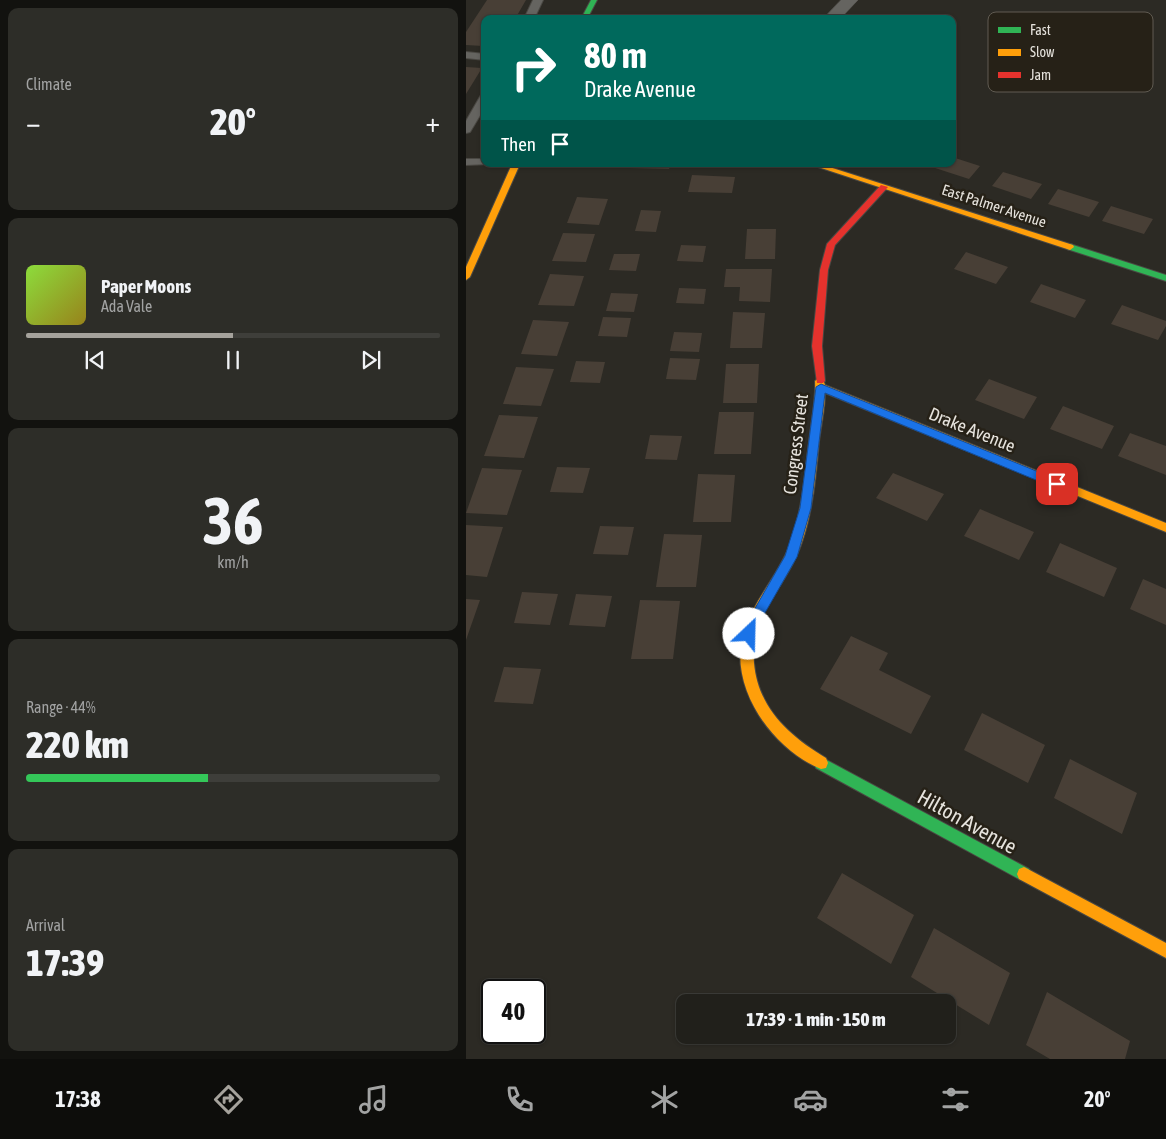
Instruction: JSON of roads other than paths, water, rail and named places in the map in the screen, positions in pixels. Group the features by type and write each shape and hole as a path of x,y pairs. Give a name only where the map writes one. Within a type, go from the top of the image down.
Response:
{"street":[{"path":"586,15 594,0"},
{"path":"835,15 850,0"},
{"path":"466,277 515,167"},
{"name":"East Palmer Avenue","path":"822,167 1166,278"},
{"name":"Congress Street","path":"762,712 753,691 747,667 747,644 752,624 791,557 806,508 821,387 818,346 824,270 831,244 884,187"},
{"name":"Drake Avenue","path":"821,387 1166,528"},
{"name":"Hilton Avenue","path":"762,712 785,739 802,753 1166,951"}],"lane":[{"path":"531,15 538,0"},
{"path":"466,55 481,57"},
{"path":"466,130 481,104"},
{"path":"466,162 481,162"}]}
